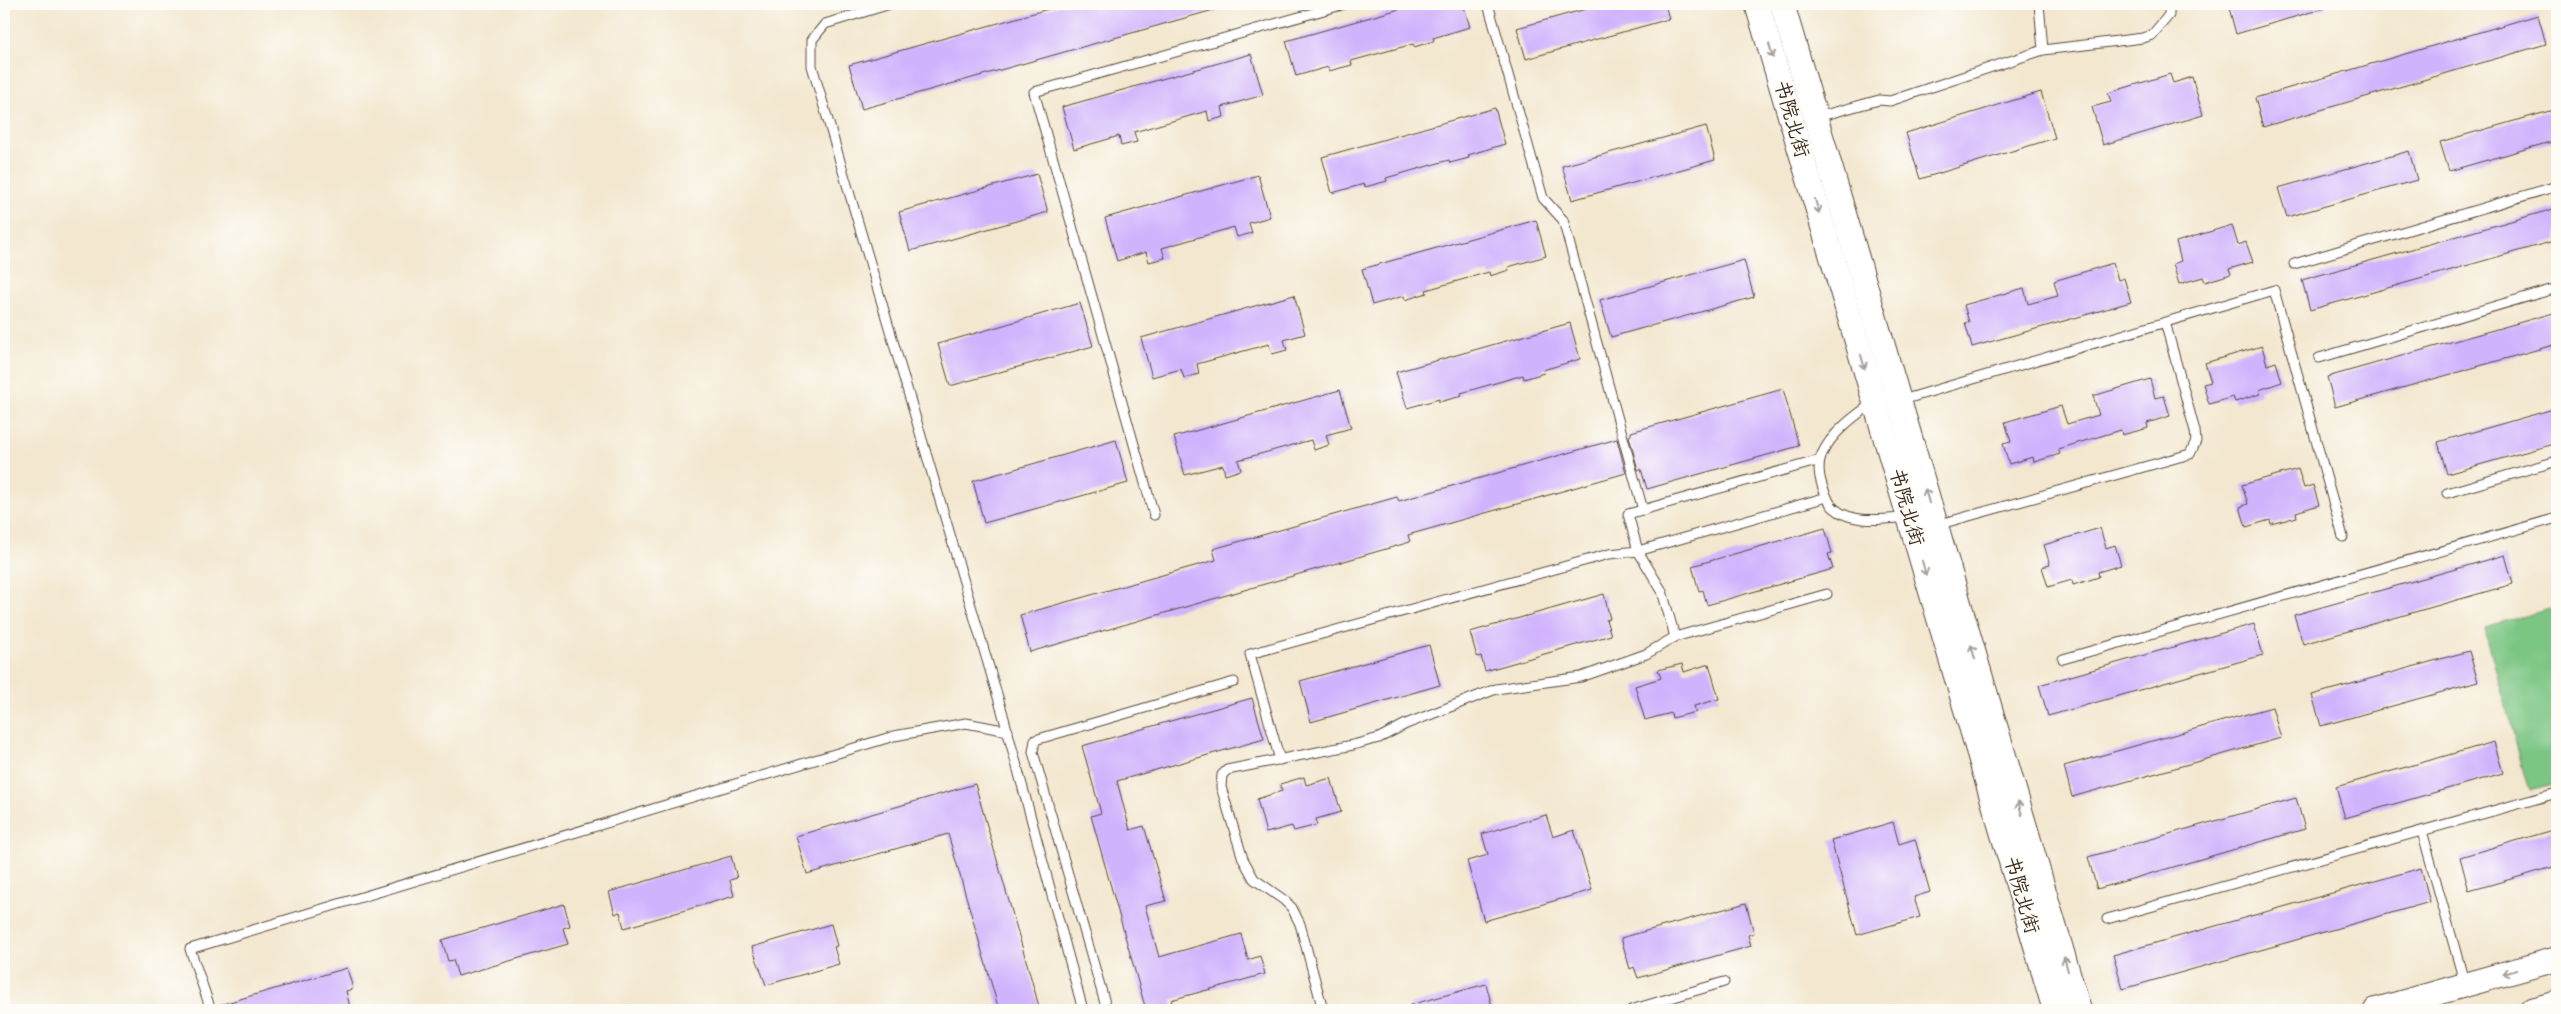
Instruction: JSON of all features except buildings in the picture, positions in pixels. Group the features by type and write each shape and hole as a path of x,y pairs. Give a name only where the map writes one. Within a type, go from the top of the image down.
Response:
{"street":[{"name":"书院北街","path":"1757,4 2055,1010"},
{"name":"书院北街","path":"1782,4 2079,1010"},
{"path":"2376,1010 2557,959"},
{"path":"2532,1010 2557,1003"}],"lane":[{"path":"890,4 825,24 812,40 812,66 1008,731 1083,1010"},
{"path":"1154,516 1034,92 1345,4"},
{"path":"1488,4 1543,198 1563,220 1643,510"},
{"path":"2039,4 2043,50"},
{"path":"1816,118 1879,100 1890,101 2043,50 2143,38 2152,35 2170,15 2169,4"},
{"path":"2294,264 2557,186"},
{"path":"2319,358 2557,288"},
{"path":"1900,401 2274,290 2343,537"},
{"path":"1936,526 2190,454 2196,441 2195,431 2165,322"},
{"path":"1875,401 1848,422 1823,452 1820,460 1821,481 1827,497 1834,508 1849,516 1872,521 1909,517"},
{"path":"1674,637 1662,590 1638,551 1628,514 1820,460"},
{"path":"2447,493 2557,461"},
{"path":"1280,760 1250,654 1609,554 1638,551 1827,497"},
{"path":"2063,659 2557,518"},
{"path":"1324,1010 1300,924 1292,908 1284,900 1254,879 1243,859 1221,787 1222,775 1227,770 1379,738 1406,724 1496,689 1581,677 1646,654 1674,637 1827,594"},
{"path":"1107,1010 1034,752 1036,740 1234,682"},
{"path":"211,1010 190,949 894,736 966,724 1008,731"},
{"path":"2107,919 2557,793"},
{"path":"2422,831 2465,985"},
{"path":"1631,1010 1724,982"}],"green space":[{"path":"2557,607 2557,784 2529,791 2484,627"}]}
